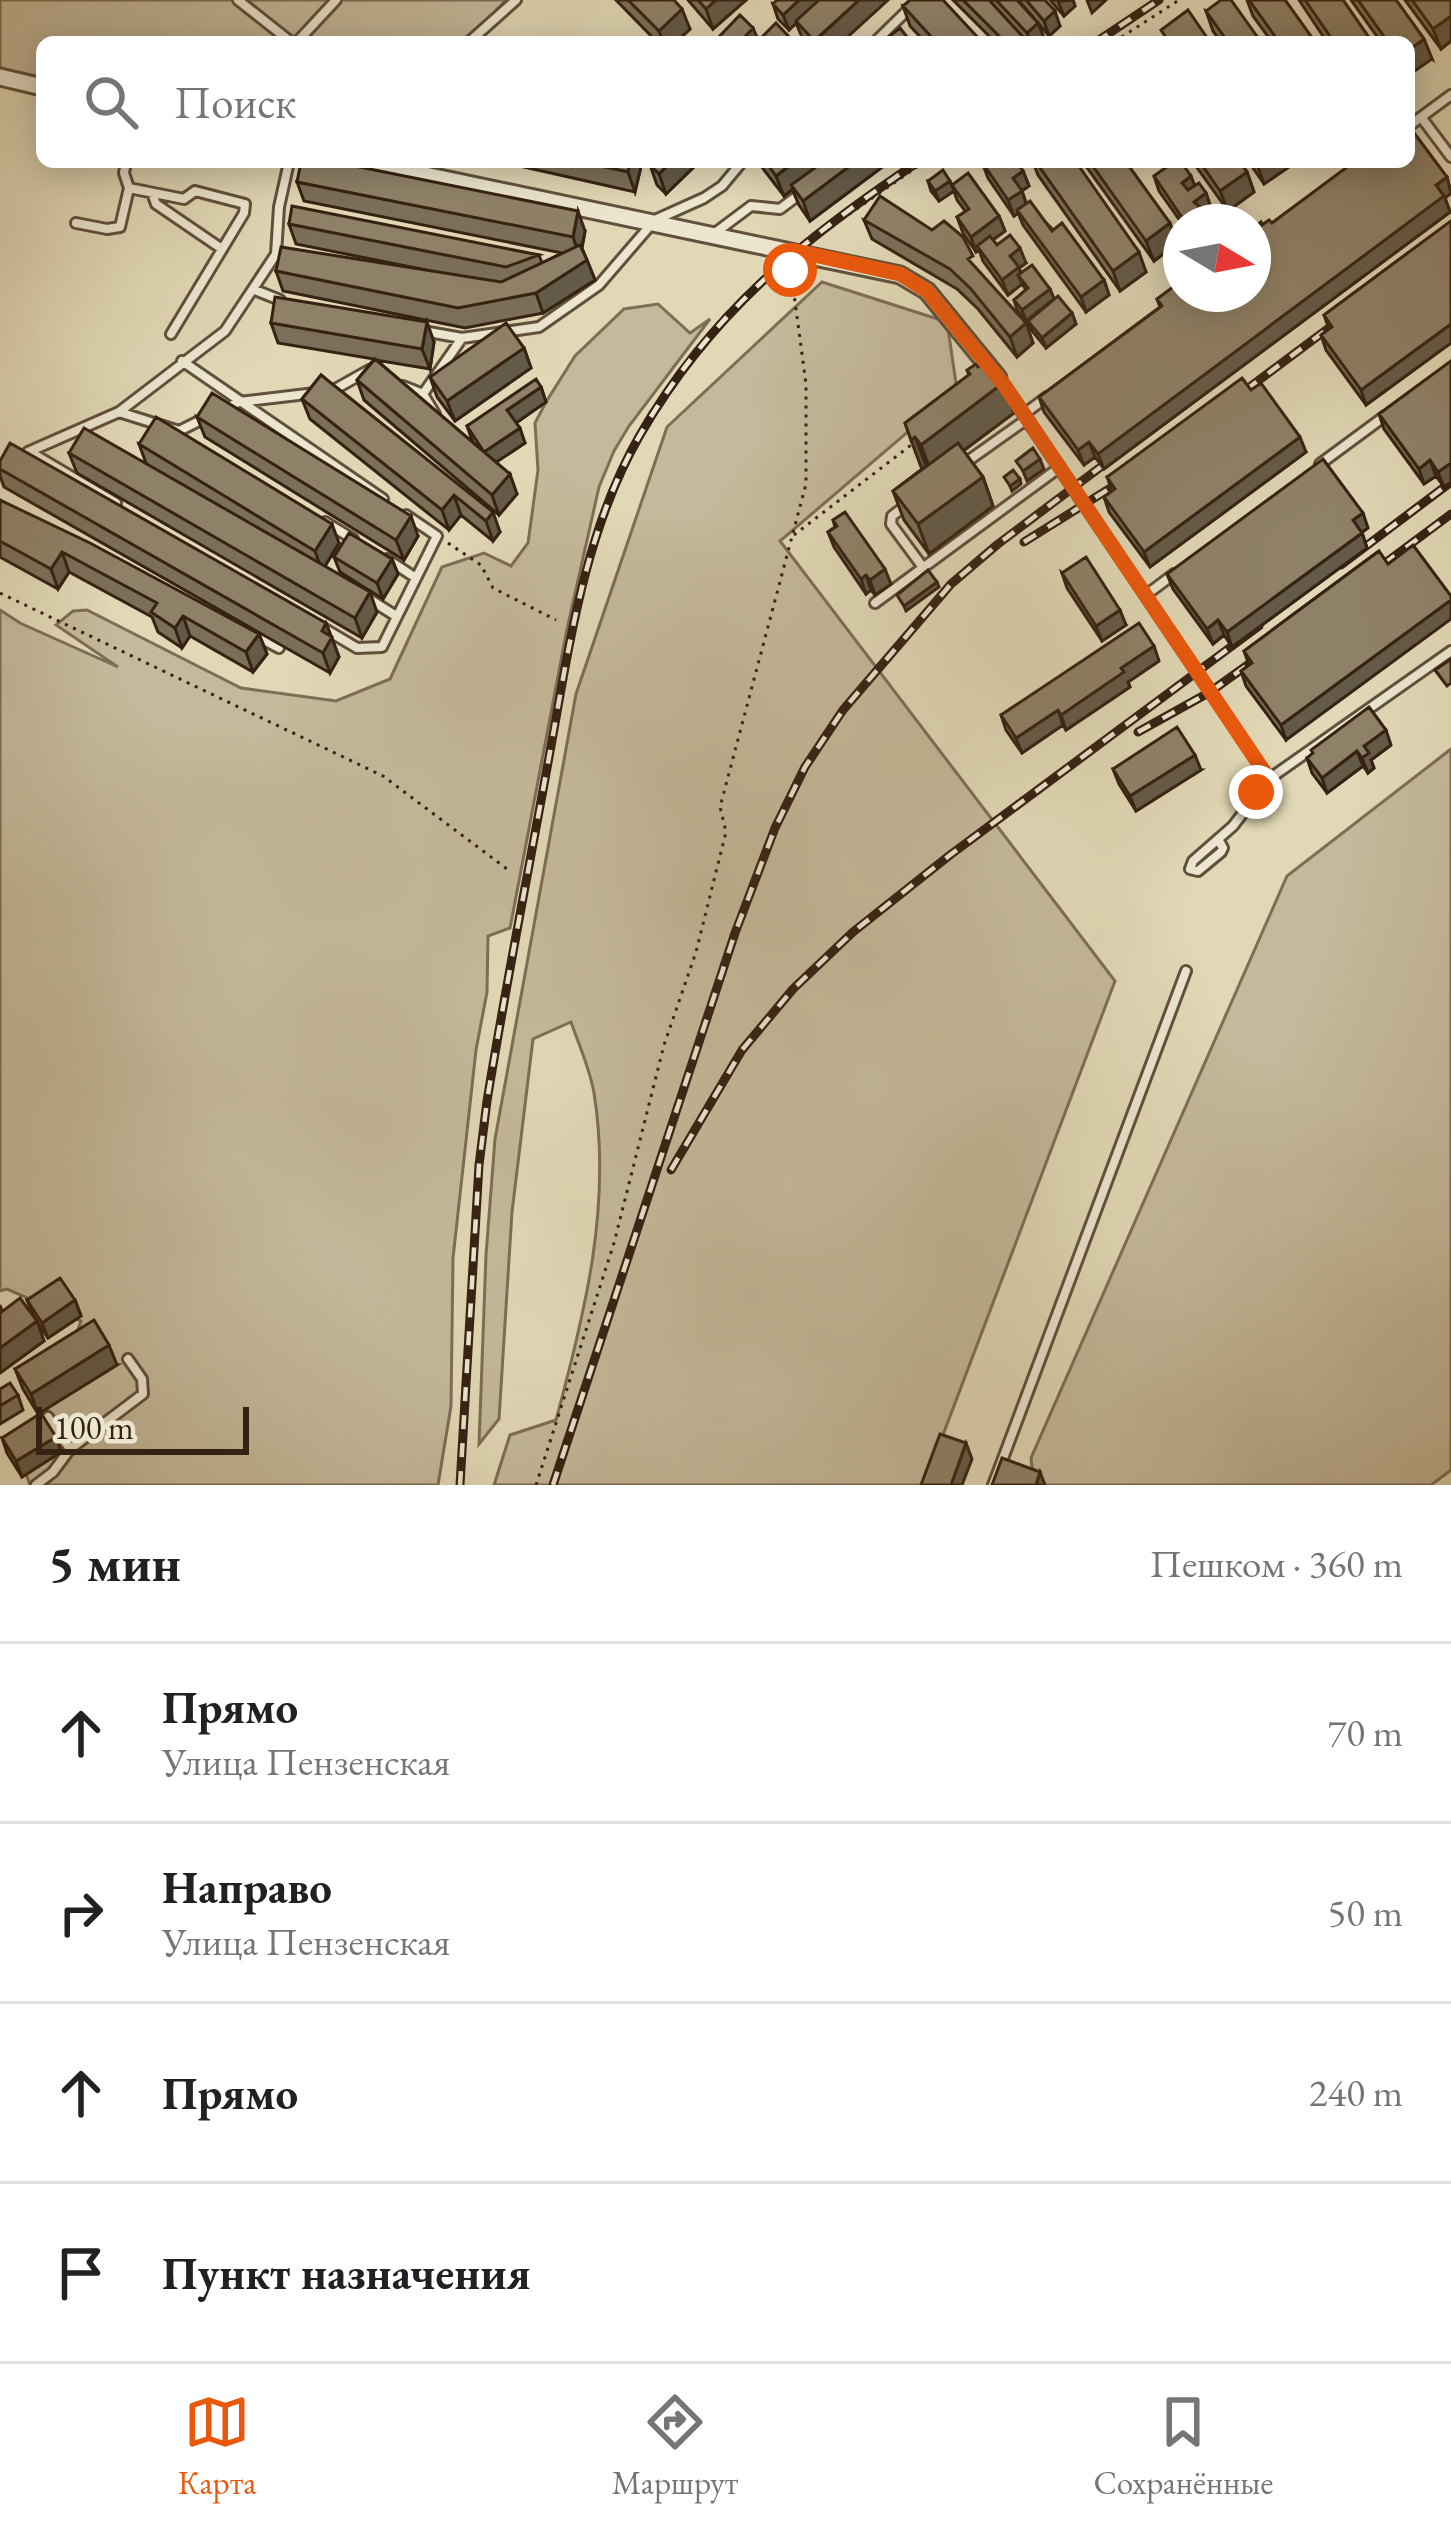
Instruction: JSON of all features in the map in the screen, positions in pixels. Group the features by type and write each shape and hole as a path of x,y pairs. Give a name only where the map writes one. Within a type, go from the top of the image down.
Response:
{"street":[{"path":"0,77 36,86"},
{"path":"393,168 655,220 910,279 927,291 992,383"}],"lane":[{"path":"238,0 286,36"},
{"path":"300,36 336,0"},
{"path":"476,36 516,0"},
{"path":"880,36 918,0"},
{"path":"887,30 906,34"},
{"path":"1415,122 1451,95"},
{"path":"1421,118 1451,157"},
{"path":"76,223 120,227 129,188 125,168"},
{"path":"15,458 119,412 225,331 276,254 288,168"},
{"path":"419,330 463,338 539,327 599,285 655,220 722,186 737,168"},
{"path":"129,188 184,199 195,191 243,201 244,213 172,334"},
{"path":"714,233 751,206 780,209 803,191"},
{"path":"152,193 157,204 222,249"},
{"path":"279,207 301,212"},
{"path":"276,254 297,258"},
{"path":"255,290 288,304"},
{"path":"423,394 463,338"},
{"path":"182,361 437,536 382,646 357,648 316,624"},
{"path":"179,431 239,402 333,392 371,369 382,379 423,394 447,424"},
{"path":"992,383 1026,416 1269,779"},
{"path":"954,471 1060,387"},
{"path":"333,392 350,405"},
{"path":"1318,466 1394,409"},
{"path":"119,412 179,431 189,441"},
{"path":"30,452 132,513"},
{"path":"875,602 1060,467"},
{"path":"917,497 891,520 922,566"},
{"path":"313,515 367,547"},
{"path":"340,556 350,537"},
{"path":"383,557 416,578"},
{"path":"1146,595 1184,566"},
{"path":"363,596 396,616"},
{"path":"239,627 278,648"},
{"path":"1218,839 1221,852 1198,871 1190,869 1193,861 1218,839 1233,826 1269,779 1451,651"},
{"path":"993,1485 1186,971"},
{"path":"36,1485 70,1449 143,1394 142,1379 128,1359"},
{"path":"48,1417 70,1449"}],"path":[{"path":"1123,36 1179,0"},
{"path":"536,1485 614,1243 658,1067 695,952 726,832 721,807 806,484 806,384 790,270 796,251 915,168"},
{"path":"793,536 921,437"},
{"path":"437,536 481,565 493,588 556,620"},
{"path":"0,593 383,776 511,872"}],"shaded area":[{"path":"0,0 507,0 474,36 36,36 36,77 0,68"},
{"path":"822,282 947,322 957,390 780,541 1115,981 924,1485 494,1485 510,1435 556,1420 586,1299 598,1217 599,1135 594,1093 571,1022 533,1039 512,1212 499,1419 479,1444 495,1139 576,694 667,427"},
{"path":"658,304 690,333 710,319 629,426 599,487 510,928 488,936 487,992 453,1258 451,1406 438,1485 30,1485 22,1462 59,1385 81,1321 7,1289 0,1291 0,610 118,667 56,625 73,611 87,610 241,688 336,701 390,679 442,567 484,553 511,566 528,543 538,470 535,423 575,356 624,309"},
{"path":"1451,749 1451,1470 1431,1485 1034,1485 1031,1458 1287,876"}],"building":[{"path":"628,0 674,0 682,9 659,31"},
{"path":"799,0 783,15 773,4"},
{"path":"819,0 859,0 819,36 810,36 796,21"},
{"path":"910,0 943,0 976,36 930,36 903,6"},
{"path":"963,0 989,0 1022,36 999,36"},
{"path":"996,0 1017,0 1038,23 1027,33"},
{"path":"1026,0 1045,0 1055,11 1044,21"},
{"path":"1221,0 1231,0 1257,36 1224,36 1206,11"},
{"path":"1249,0 1285,0 1311,36 1275,36"},
{"path":"1305,0 1343,0 1368,36 1330,36"},
{"path":"1358,0 1396,0 1424,39 1415,46 1415,36 1384,36"},
{"path":"1412,0 1451,0 1451,16 1433,29"},
{"path":"1188,10 1206,36 1165,36 1161,30"},
{"path":"740,15 753,28 746,36 720,36"},
{"path":"776,23 788,36 763,36"},
{"path":"1415,134 1447,177 1436,185 1444,196 1098,454 1089,442 1078,450 1039,397 1162,306 1157,299 1163,294 1163,312 1271,312 1271,222 1346,168 1415,168"},
{"path":"300,168 365,168 578,211 573,237 297,182"},
{"path":"815,168 847,168 803,201 791,185"},
{"path":"986,168 1021,168 1013,178 1022,191 1008,200"},
{"path":"1040,168 1080,168 1139,252 1113,271"},
{"path":"1094,168 1130,168 1163,213 1163,228 1146,241"},
{"path":"1165,168 1185,168 1191,176 1182,183 1188,190 1199,183 1206,193 1196,204 1173,204 1154,176"},
{"path":"1204,168 1244,168 1247,172 1220,191"},
{"path":"943,170 950,181 935,191 928,181"},
{"path":"968,173 999,216 971,237 957,217 969,209 952,185"},
{"path":"880,196 932,230 944,221 963,237 973,256 968,259 1026,323 1010,337 950,269 864,220"},
{"path":"1030,201 1052,231 1062,223 1104,280 1081,297 1017,210"},
{"path":"292,206 539,255 506,267 289,224"},
{"path":"1451,221 1451,324 1361,390 1321,335 1332,327 1324,315"},
{"path":"1010,235 1020,248 1010,256 1019,267 1002,280 977,246 990,236 997,245"},
{"path":"580,245 587,260 536,293 458,308 276,271 281,247 501,282"},
{"path":"1032,265 1050,289 1022,310 1014,300 1028,288 1018,275"},
{"path":"1058,296 1072,313 1042,338 1028,321"},
{"path":"275,297 427,322 422,349 271,323"},
{"path":"506,323 524,348 447,401 430,377"},
{"path":"375,359 510,474 492,495 357,380"},
{"path":"987,361 1003,383 921,445 915,437 911,440 905,423 970,374 967,370"},
{"path":"1451,361 1451,463 1438,472 1430,460 1419,469 1379,414"},
{"path":"321,375 493,512 486,521 454,495 442,510 302,399"},
{"path":"1242,378 1251,390 1261,383 1300,437 1144,552 1104,497 1115,489 1107,477"},
{"path":"536,379 541,387 507,410 520,428 484,452 467,426"},
{"path":"212,393 411,516 396,540 197,417"},
{"path":"156,417 332,524 315,551 139,444"},
{"path":"84,428 370,592 355,618 69,453"},
{"path":"10,443 326,623 322,631 332,637 323,653 0,469"},
{"path":"958,443 983,477 918,524 893,491"},
{"path":"1033,448 1040,459 1023,471 1016,461"},
{"path":"1323,459 1363,513 1353,520 1362,533 1227,632 1218,620 1207,629 1167,574"},
{"path":"1013,470 1020,479 1010,486 1004,477"},
{"path":"0,500 259,634 246,652 183,616 175,628 151,612 157,603 62,552 51,569 0,541"},
{"path":"845,512 885,569 870,580 866,575 861,579 828,532 837,526 833,520"},
{"path":"349,533 392,559 377,583 334,557"},
{"path":"1413,545 1451,600 1281,725 1241,671 1252,663 1244,651 1379,551 1388,564"},
{"path":"1086,557 1120,610 1096,626 1062,573"},
{"path":"928,570 937,582 904,606 897,595"},
{"path":"1139,623 1154,646 1061,715 1058,710 1016,738 1001,715"},
{"path":"1451,659 1451,683 1447,686 1435,670"},
{"path":"1369,707 1386,730 1364,746 1369,753 1362,758 1357,751 1322,778 1307,758 1311,750"},
{"path":"1177,727 1195,755 1130,796 1113,769"},
{"path":"60,1278 75,1300 42,1323 27,1300"},
{"path":"20,1298 37,1321 0,1348 0,1313"},
{"path":"94,1320 109,1345 31,1394 15,1369"},
{"path":"10,1383 18,1395 0,1406 0,1389"},
{"path":"41,1413 56,1437 16,1461 2,1438"},
{"path":"940,1434 966,1443 951,1485 921,1485"},
{"path":"1002,1458 1040,1472 1036,1485 992,1485"}],"railway":[{"path":"1105,36 1159,0"},
{"path":"460,1485 487,1101 570,640 604,513 640,435 697,351 798,250 910,168"},
{"path":"1223,407 1357,307"},
{"path":"553,1485 735,933 775,828 805,767 843,710 951,584 1126,448"},
{"path":"1024,542 1136,472"},
{"path":"1341,565 1451,482"},
{"path":"1361,581 1451,514"},
{"path":"671,1170 742,1050 793,989 853,932 1259,626"},
{"path":"1138,732 1210,692 1274,646"}],"route":[{"path":"790,270 796,251 900,274 927,291 1005,386 1269,779 1256,792"}]}
